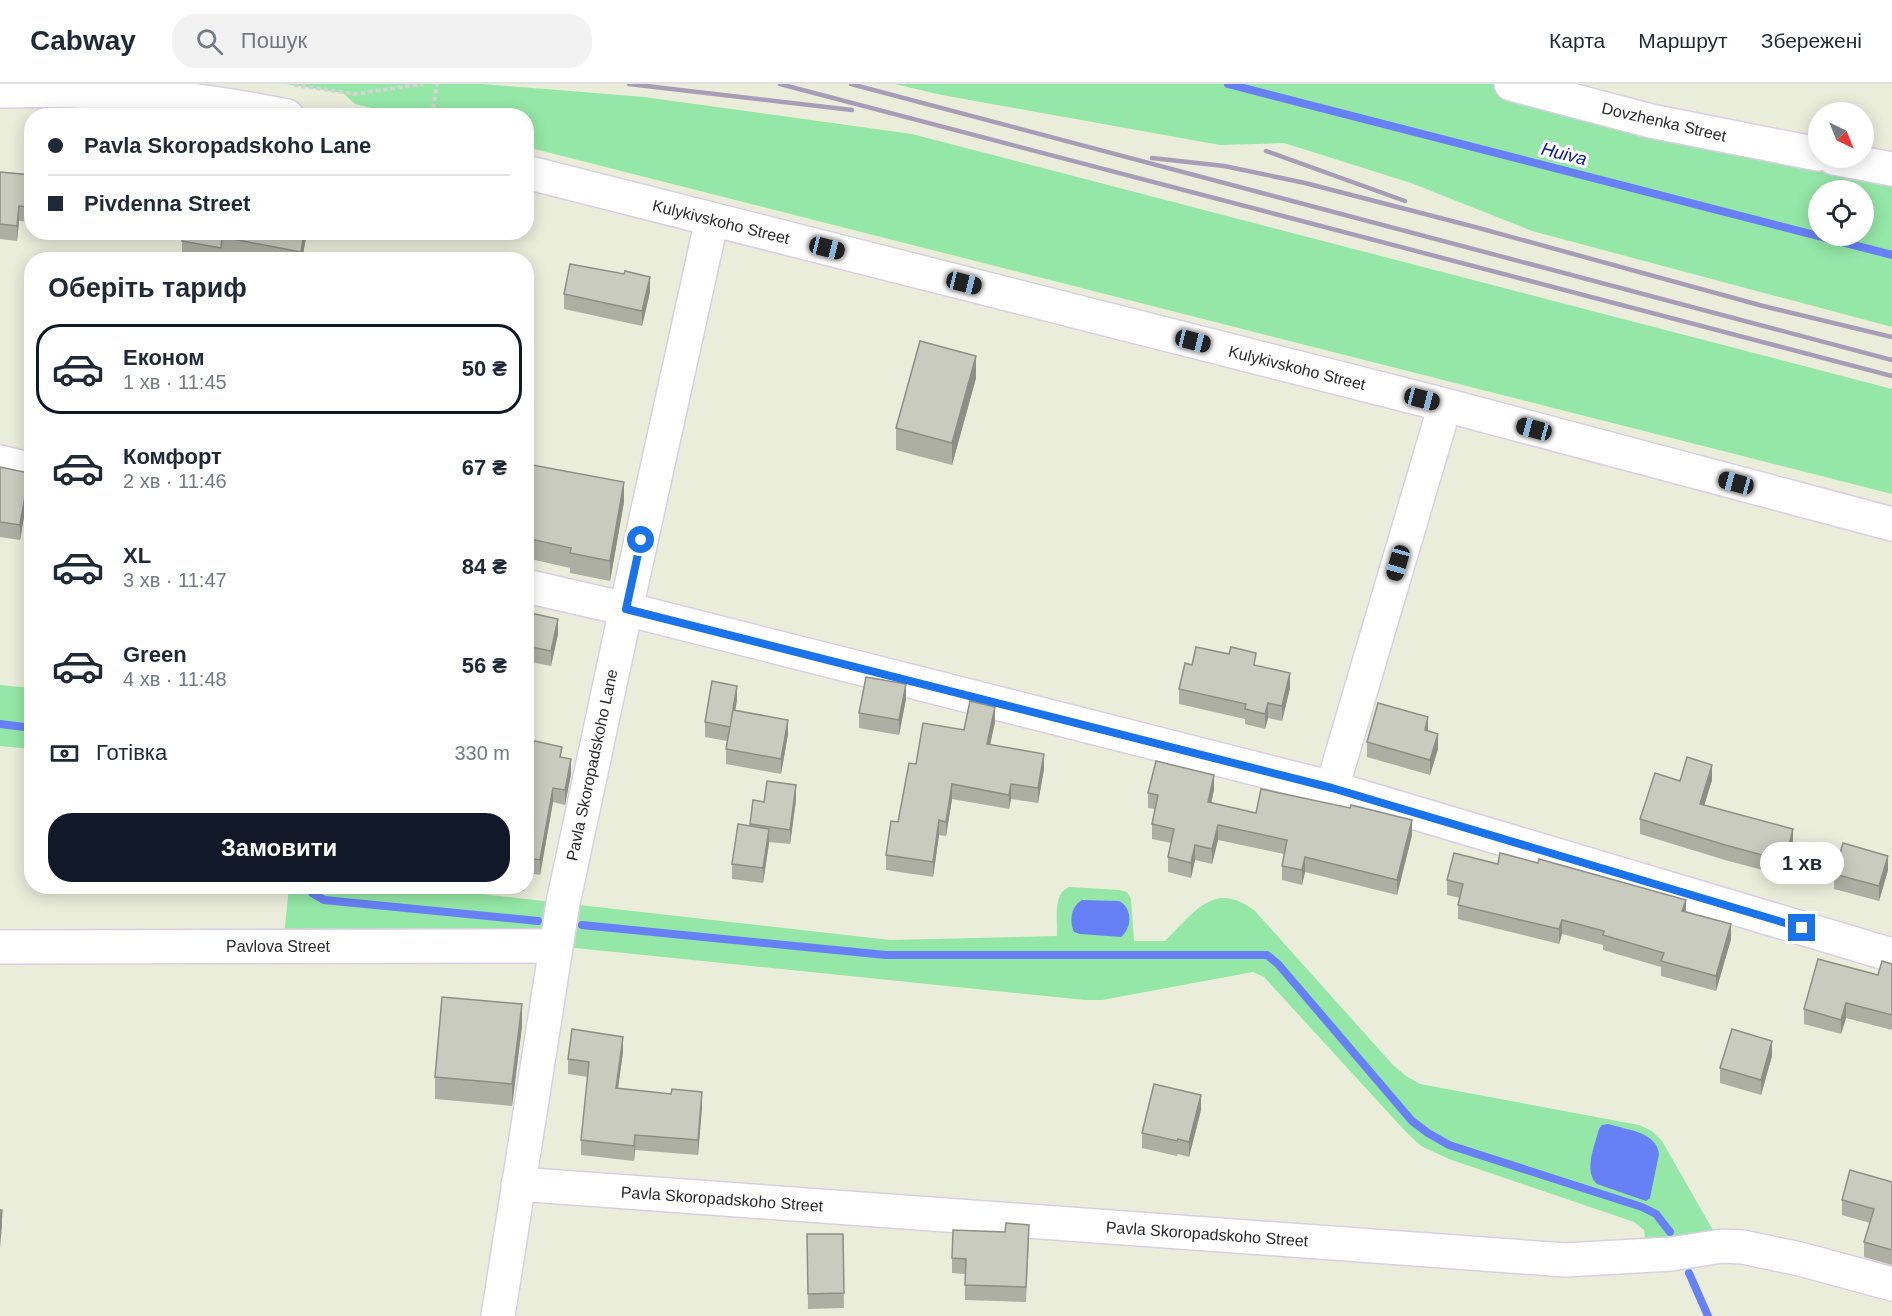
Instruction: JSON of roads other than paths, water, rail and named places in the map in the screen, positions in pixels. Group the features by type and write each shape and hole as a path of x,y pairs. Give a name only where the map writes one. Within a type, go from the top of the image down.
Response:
{"street":[{"name":"Dovzhenka Street","path":"1511,84 1651,121 1808,152"},
{"path":"0,91 142,96 241,108"},
{"path":"1874,166 1892,169"},
{"name":"Kulykivskoho Street","path":"534,174 1445,405 1892,524"},
{"name":"Pavla Skoropadskoho Lane","path":"498,1316 563,903 712,219"},
{"path":"1332,788 1445,405"},
{"path":"0,462 24,468"},
{"path":"534,588 626,609 1332,788 1892,955"},
{"name":"Pavlova Street","path":"0,947 556,946"},
{"name":"Pavla Skoropadskoho Street","path":"518,1184 1566,1260 1671,1254 1722,1246 1800,1259 1892,1284"}],"water":[{"path":"1082,900 1119,901 1124,904 1129,913 1129,924 1125,933 1121,937 1074,932 1072,914 1075,906"},
{"path":"1608,1124 1647,1136 1657,1147 1659,1154 1650,1198 1646,1201 1597,1184 1593,1179 1590,1165 1593,1150 1599,1129 1602,1125"}],"waterway":[{"name":"Huiva","path":"1228,84 1892,255"},
{"path":"0,724 24,727"},
{"path":"314,894 324,900 538,921"},
{"path":"582,925 886,955 1267,955 1278,964 1412,1121 1428,1133 1449,1145 1642,1207 1656,1214 1670,1232"},
{"path":"1689,1273 1708,1316"}],"railway":[{"path":"629,84 852,110"},
{"path":"780,84 1892,376"},
{"path":"851,84 1892,360"},
{"path":"1266,151 1405,201"},
{"path":"1152,158 1224,166 1305,183 1763,306 1892,337"}]}
